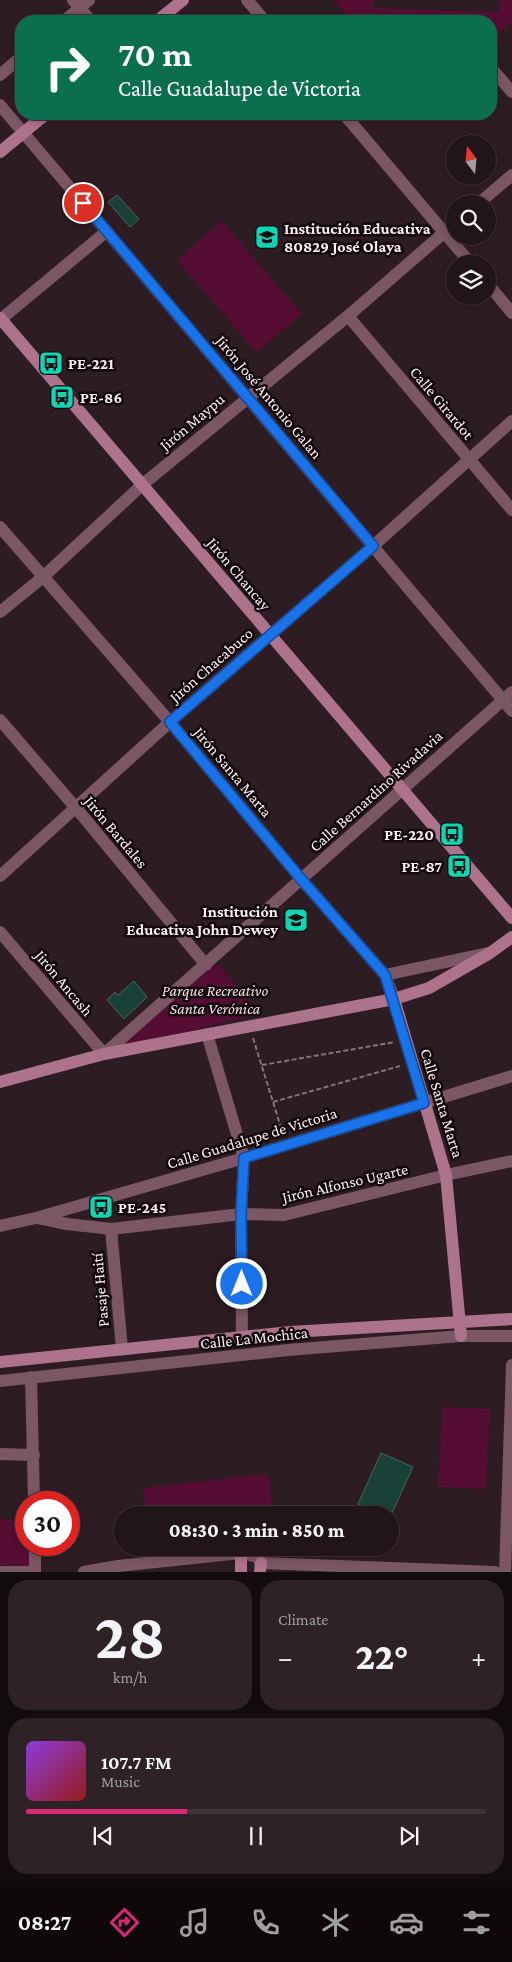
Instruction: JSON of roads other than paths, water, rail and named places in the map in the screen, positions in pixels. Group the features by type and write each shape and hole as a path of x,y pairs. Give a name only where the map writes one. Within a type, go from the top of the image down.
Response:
{"street":[{"path":"164,15 182,0"},
{"path":"247,0 260,15"},
{"path":"70,15 81,3 88,15"},
{"path":"0,76 15,62"},
{"path":"497,75 512,92"},
{"name":"Jirón José Antonio Galan","path":"0,105 373,546 508,696 512,711"},
{"path":"0,152 39,120"},
{"path":"349,120 463,255"},
{"path":"489,195 512,175"},
{"path":"0,319 107,231"},
{"name":"Jirón Maypu","path":"0,612 43,577 142,485 348,316 444,232"},
{"path":"496,294 512,313"},
{"name":"Calle Girardot","path":"348,316 512,510"},
{"name":"Jirón Chancay","path":"0,319 512,918"},
{"name":"Jirón Chacabuco","path":"0,876 170,722 373,546 512,421"},
{"name":"Jirón Santa Marta","path":"0,527 170,722 301,879 385,975 394,999"},
{"name":"Calle Bernardino Rivadavia","path":"104,1054 508,696"},
{"name":"Jirón Bardales","path":"0,720 76,808 206,965"},
{"name":"Jirón Ancash","path":"0,932 104,1054"},
{"path":"0,1082 104,1054 394,999 429,988 490,953 512,937"},
{"path":"385,975 490,953"},
{"name":"Calle Santa Marta","path":"394,999 446,1175 461,1336"},
{"path":"207,1034 244,1158 241,1214 242,1336"},
{"name":"Calle Guadalupe de Victoria","path":"0,1226 36,1218 244,1158 512,1076"},
{"name":"Jirón Alfonso Ugarte","path":"36,1218 67,1224 111,1228 241,1214 290,1214 446,1175 512,1161"},
{"name":"Pasaje Haití","path":"111,1228 122,1349"},
{"name":"Calle La Mochica","path":"0,1362 242,1336 512,1319"},
{"name":"Calle La Mochica","path":"0,1381 288,1350 461,1336 512,1336"},
{"path":"505,1572 509,1544 512,1365"},
{"path":"32,1377 34,1491"},
{"path":"0,1454 34,1454"},
{"path":"35,1556 35,1572"},
{"path":"84,1572 217,1556"},
{"path":"240,1556 241,1572"},
{"path":"253,1556 257,1557 260,1568 495,1572"},
{"path":"0,1572 31,1572"}],"place":[{"name":"Institución Educativa 80829 José Olaya","path":"267,237"},
{"name":"PE-221","path":"51,363"},
{"name":"PE-86","path":"62,397"},
{"name":"PE-220","path":"452,834"},
{"name":"PE-87","path":"459,866"},
{"name":"Institución Educativa John Dewey","path":"296,920"},
{"name":"PE-245","path":"101,1207"}],"park label":[{"name":"Parque Recreativo Santa Verónica","path":"215,999"}]}
